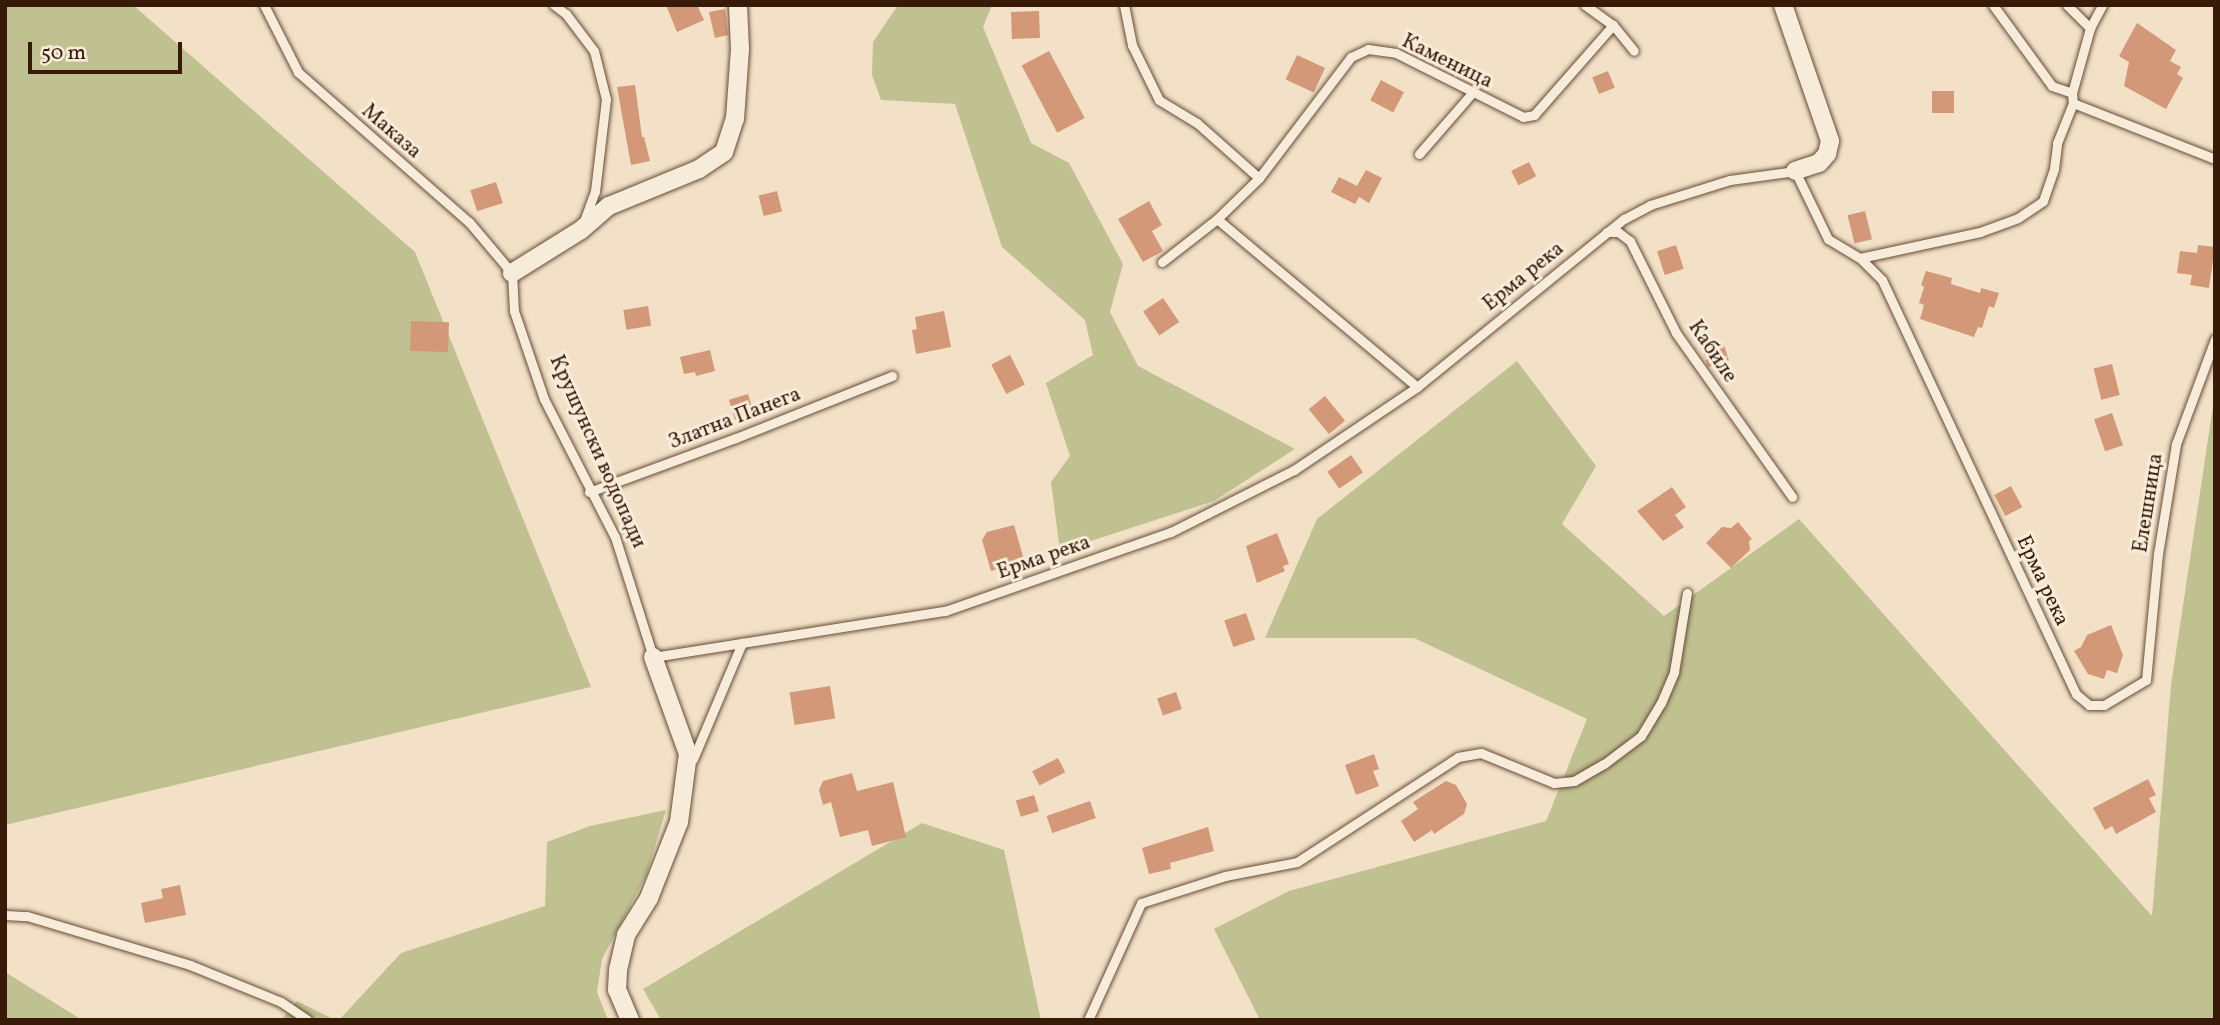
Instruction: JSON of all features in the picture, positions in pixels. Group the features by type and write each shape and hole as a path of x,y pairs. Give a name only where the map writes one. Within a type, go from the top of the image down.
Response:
{"street":[{"path":"512,273 581,230 609,206 699,169 724,152 735,120 740,49 738,5"},
{"path":"1783,5 1830,141 1827,154 1819,163 1795,171"},
{"name":"Крушунски водопади","path":"630,1020 617,990 626,935 649,898 679,822 688,754 653,657"}],"lane":[{"name":"Маказа","path":"264,5 298,72 468,222 512,273"},
{"path":"554,5 566,14 594,51 606,99 595,191 581,230"},
{"path":"1124,5 1132,45 1159,100 1197,123 1259,178"},
{"path":"1585,5 1613,25 1634,51"},
{"path":"1993,5 2052,86 2072,98 2215,159"},
{"path":"2067,5 2090,28"},
{"path":"1860,258 1980,232 2018,218 2043,201 2054,169 2057,144 2090,28 2102,5"},
{"name":"Каменица","path":"1162,262 1217,219 1259,178 1337,71 1351,57 1368,49 1396,53 1515,115 1534,116 1613,25"},
{"path":"1419,154 1472,93"},
{"name":"Ерма река","path":"653,657 945,611 1171,532 1294,470 1417,387 1607,232 1650,205 1730,180 1795,171 1828,239 1860,258 1882,280 2076,694 2089,705 2104,705 2146,680"},
{"path":"1217,219 1417,387"},
{"name":"Кабиле","path":"1607,232 1618,232 1630,241 1676,333 1792,497"},
{"name":"Крушунски водопади","path":"512,273 513,311 544,399 589,492 615,537 653,657"},
{"name":"Елешница","path":"2146,680 2158,554 2176,444 2215,339"},
{"name":"Златна Панега","path":"589,492 736,439 892,376"},
{"path":"1088,1020 1141,903 1225,876 1297,862 1458,757 1480,753 1555,783 1574,780 1604,764 1641,736 1661,703 1674,672 1687,593"},
{"path":"685,777 742,643"},
{"path":"5,915 27,916 190,965 281,1002 308,1020"}],"green space":[{"path":"5,5 133,5 415,252 591,687 5,825"},
{"path":"898,5 992,5 983,27 1031,143 1069,163 1123,264 1110,312 1138,366 1295,449 1214,501 1060,551 1051,482 1070,456 1046,383 1093,355 1085,320 1002,247 955,104 881,100 872,75 873,42"},
{"path":"1517,361 1596,466 1562,524 1664,616 1799,519 2152,916 2171,685 2215,393 2215,1020 1260,1020 1214,929 1289,891 1546,821 1587,719 1414,638 1265,638 1317,519"},
{"path":"666,810 646,876 602,959 597,992 608,1020 339,1020 401,953 545,906 547,842 590,826"},
{"path":"922,823 1004,850 1041,1020 661,1020 643,989"},
{"path":"5,972 82,1020 5,1020"},
{"path":"297,1001 335,1020 281,1020"}],"building":[{"path":"666,5 697,5 704,20 677,32"},
{"path":"725,9 728,35 715,38 709,12"},
{"path":"1039,11 1040,38 1012,39 1011,12"},
{"path":"2137,23 2176,50 2170,61 2181,67 2177,74 2183,78 2166,109 2124,86 2129,62 2119,56"},
{"path":"1049,51 1085,118 1057,133 1022,66"},
{"path":"1297,55 1325,68 1314,93 1286,79"},
{"path":"1608,71 1615,88 1599,94 1592,77"},
{"path":"1381,80 1404,92 1393,113 1370,100"},
{"path":"635,85 642,137 650,161 631,165 617,87"},
{"path":"1932,91 1954,91 1954,113 1932,113"},
{"path":"1529,162 1536,176 1518,185 1511,171"},
{"path":"1366,170 1382,178 1369,203 1359,197 1355,204 1331,192 1339,177 1357,186"},
{"path":"496,182 503,203 477,211 470,190"},
{"path":"777,191 782,211 764,216 759,196"},
{"path":"1149,201 1162,225 1152,231 1163,251 1143,262 1118,219"},
{"path":"1865,211 1872,239 1855,243 1848,215"},
{"path":"1676,245 1684,269 1665,275 1657,251"},
{"path":"2198,245 2215,247 2209,288 2190,285 2192,275 2177,273 2180,251 2197,253"},
{"path":"1926,271 1952,278 1951,284 1980,293 1981,288 1999,293 1994,308 1989,306 1982,328 1978,327 1974,337 1920,319 1924,305 1919,303 1924,287 1921,285"},
{"path":"1163,298 1179,322 1159,335 1143,311"},
{"path":"648,306 651,326 626,330 623,310"},
{"path":"944,311 951,347 916,354 912,330 917,329 915,317"},
{"path":"411,321 449,322 448,352 410,351"},
{"path":"1724,345 1729,360 1708,367 1703,352"},
{"path":"710,350 715,371 696,376 695,372 684,374 680,357"},
{"path":"1010,355 1025,384 1006,394 991,365"},
{"path":"2112,364 2120,395 2101,400 2094,369"},
{"path":"748,394 754,414 735,420 729,400"},
{"path":"1325,396 1345,421 1329,434 1309,409"},
{"path":"2112,413 2123,445 2105,451 2094,419"},
{"path":"1351,455 1363,472 1339,489 1327,472"},
{"path":"2011,486 2022,507 2005,516 1994,495"},
{"path":"1672,487 1686,507 1675,515 1684,527 1663,541 1637,511"},
{"path":"1738,522 1752,539 1749,541 1750,550 1731,568 1706,543 1722,527 1731,528"},
{"path":"1014,525 1027,570 1006,576 1004,567 991,571 982,540 987,532"},
{"path":"1277,533 1289,564 1283,566 1285,571 1257,583 1246,546"},
{"path":"1246,613 1255,639 1233,647 1224,620"},
{"path":"2111,625 2123,655 2117,673 2107,670 2104,679 2088,674 2074,651 2081,647 2087,635"},
{"path":"830,686 835,719 795,725 790,692"},
{"path":"1176,692 1182,709 1163,716 1157,699"},
{"path":"1374,754 1379,769 1373,771 1379,786 1356,795 1345,765"},
{"path":"1058,758 1065,772 1039,785 1032,771"},
{"path":"852,773 857,791 893,782 906,837 872,846 868,830 840,837 831,802 823,805 819,790 823,781"},
{"path":"2148,779 2156,795 2149,798 2156,812 2116,834 2112,826 2105,830 2093,808"},
{"path":"1446,781 1456,785 1467,804 1464,814 1434,834 1432,830 1414,842 1401,821 1418,809 1413,802"},
{"path":"1034,795 1039,811 1021,817 1016,801"},
{"path":"1090,801 1096,818 1052,833 1047,816"},
{"path":"1208,827 1214,851 1170,863 1171,869 1149,874 1142,848"},
{"path":"180,885 186,915 145,923 141,903 163,898 161,889"}]}
